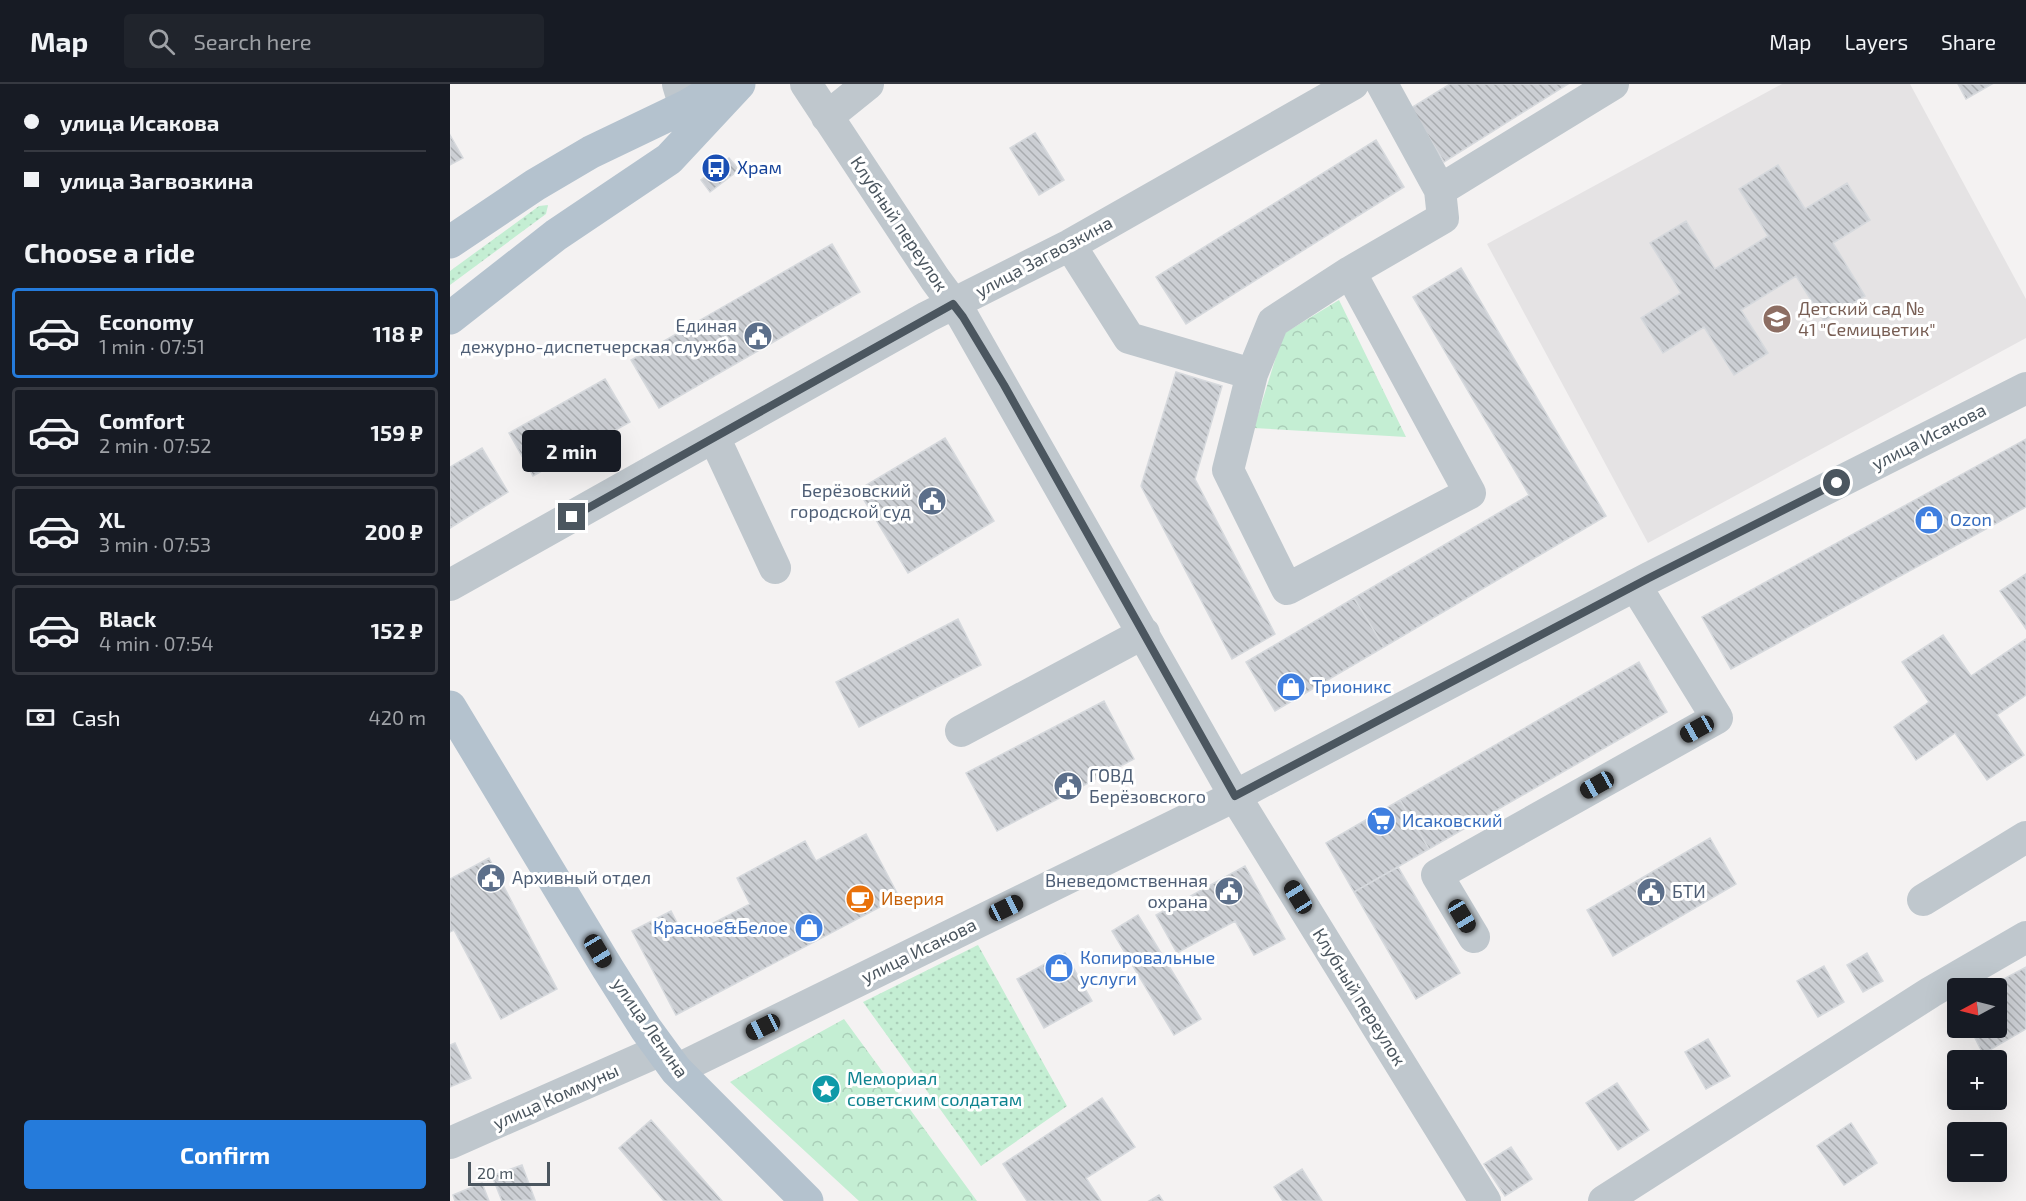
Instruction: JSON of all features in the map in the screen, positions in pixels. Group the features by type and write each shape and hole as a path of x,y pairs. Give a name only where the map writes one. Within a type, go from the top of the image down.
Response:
{"main road":[{"path":"450,242 535,185 682,95 723,84"},
{"path":"450,318 556,235 669,159 739,84"},
{"path":"535,185 560,190 567,206 556,235"},
{"name":"улица Ленина","path":"450,707 609,969 668,1060 807,1201"}],"street":[{"name":"Клубный переулок","path":"806,84 992,365 1235,796 1485,1201"},
{"path":"827,117 868,84"},
{"name":"улица Загвозкина","path":"450,585 953,304 1070,245 1353,84"},
{"path":"1350,272 1470,493 1287,589 1228,470 1252,374 1274,322 1350,272 1443,218 1440,190 1382,84"},
{"path":"1440,190 1613,84"},
{"path":"1070,245 1129,338 1252,374"},
{"name":"улица Исакова","path":"668,1060 1235,796 1635,585 2026,388"},
{"path":"714,437 775,568"},
{"path":"1474,937 1437,875 1717,718 1635,585"},
{"path":"961,730 1144,633"},
{"path":"1923,900 2026,837"},
{"path":"1604,1201 1931,992 2026,937"},
{"name":"улица Коммуны","path":"450,1143 668,1060"}],"shaded area":[{"name":"Детский сад № 41 \"Семицветик\"","path":"1782,84 1910,84 2026,299 2026,338 1648,543 1487,244"}],"green space":[{"path":"548,205 546,214 450,285 450,271 539,206"},
{"path":"1339,300 1406,437 1254,428 1283,334"},
{"path":"978,945 1067,1106 981,1166 863,1002"},
{"path":"844,1019 977,1201 859,1201 730,1082"}],"building":[{"path":"1450,84 1568,84 1444,162 1411,108"},
{"path":"1958,84 1992,84 1966,99"},
{"path":"1035,133 1064,180 1039,195 1010,148"},
{"path":"450,135 463,158 450,165"},
{"path":"1376,140 1404,187 1186,324 1156,277"},
{"path":"729,158 739,170 710,192 701,180"},
{"path":"1778,165 1805,209 1847,183 1870,220 1833,243 1865,296 1824,321 1796,276 1741,310 1768,353 1734,375 1704,327 1663,353 1641,318 1681,293 1650,243 1686,221 1715,269 1768,236 1739,189"},
{"path":"832,244 860,292 659,408 631,360"},
{"path":"1461,268 1606,516 1384,647 1354,598 1529,495 1413,297"},
{"path":"1176,372 1222,386 1195,479 1275,634 1232,659 1141,486"},
{"path":"605,379 630,422 533,476 509,433"},
{"path":"945,438 994,521 908,573 858,490"},
{"path":"2026,439 2026,507 1731,669 1702,617"},
{"path":"482,448 508,492 450,528 450,467"},
{"path":"2026,574 2026,629 2000,591"},
{"path":"1354,598 1384,647 1275,711 1246,662"},
{"path":"958,619 981,665 859,727 836,682"},
{"path":"1943,635 1971,676 2026,639 2026,695 1997,715 2024,755 1987,780 1955,733 1916,760 1894,727 1929,702 1902,662"},
{"path":"1639,662 1667,712 1429,849 1400,800"},
{"path":"1104,701 1134,759 997,831 966,773"},
{"path":"1400,800 1429,849 1354,892 1326,843"},
{"path":"866,834 899,897 676,1015 632,931 671,911 685,938 750,904 737,878 805,841 816,861"},
{"path":"1710,838 1736,884 1613,956 1587,910"},
{"path":"489,858 557,989 501,1019 454,930 450,932 450,879"},
{"name":"Вневедомственная охрана","path":"1245,866 1285,939 1254,955 1235,921 1177,953 1156,915"},
{"path":"1398,867 1460,973 1416,999 1354,892"},
{"path":"1138,915 1201,1019 1174,1035 1112,931"},
{"path":"1065,953 1092,1001 1044,1028 1017,979"},
{"path":"1867,953 1883,981 1863,992 1847,965"},
{"path":"1824,966 1844,1002 1818,1017 1797,981"},
{"path":"2026,967 2026,1029 1990,1050 1981,1050 1975,1038 2007,1038 2006,978"},
{"path":"1708,1039 1730,1076 1706,1089 1685,1052"},
{"path":"455,1043 471,1078 450,1087 450,1045"},
{"path":"1617,1083 1649,1130 1618,1150 1586,1103"},
{"path":"1102,1098 1135,1147 1086,1178 1101,1201 1027,1201 1003,1164"},
{"path":"651,1120 722,1201 664,1201 619,1148"},
{"path":"1851,1123 1877,1163 1844,1185 1817,1146"},
{"path":"1511,1147 1532,1179 1505,1196 1484,1164"},
{"path":"522,1165 535,1200 502,1201 492,1176"},
{"path":"1302,1169 1322,1201 1283,1201 1274,1187"},
{"path":"482,1183 489,1201 455,1201 453,1195"},
{"path":"1159,1195 1163,1201 1149,1201"}],"place":[{"name":"Храм","path":"716,168"},
{"name":"Детский сад № 41 \"Семицветик\"","path":"1777,319"},
{"name":"Единая дежурно-диспетчерская служба","path":"758,336"},
{"name":"Берёзовский городской суд","path":"932,501"},
{"name":"Ozon","path":"1929,520"},
{"name":"Трионикс","path":"1291,687"},
{"name":"ГОВД Берёзовского","path":"1068,786"},
{"name":"Исаковский","path":"1381,821"},
{"name":"Архивный отдел","path":"491,878"},
{"name":"Вневедомственная охрана","path":"1229,891"},
{"name":"БТИ","path":"1651,892"},
{"name":"Иверия","path":"860,899"},
{"name":"Красное&Белое","path":"809,928"},
{"name":"Копировальные услуги","path":"1059,968"},
{"name":"Мемориал советским солдатам","path":"826,1089"}],"route":[{"path":"572,517 953,304 1004,385 1235,796 1649,578 1837,483"}]}
